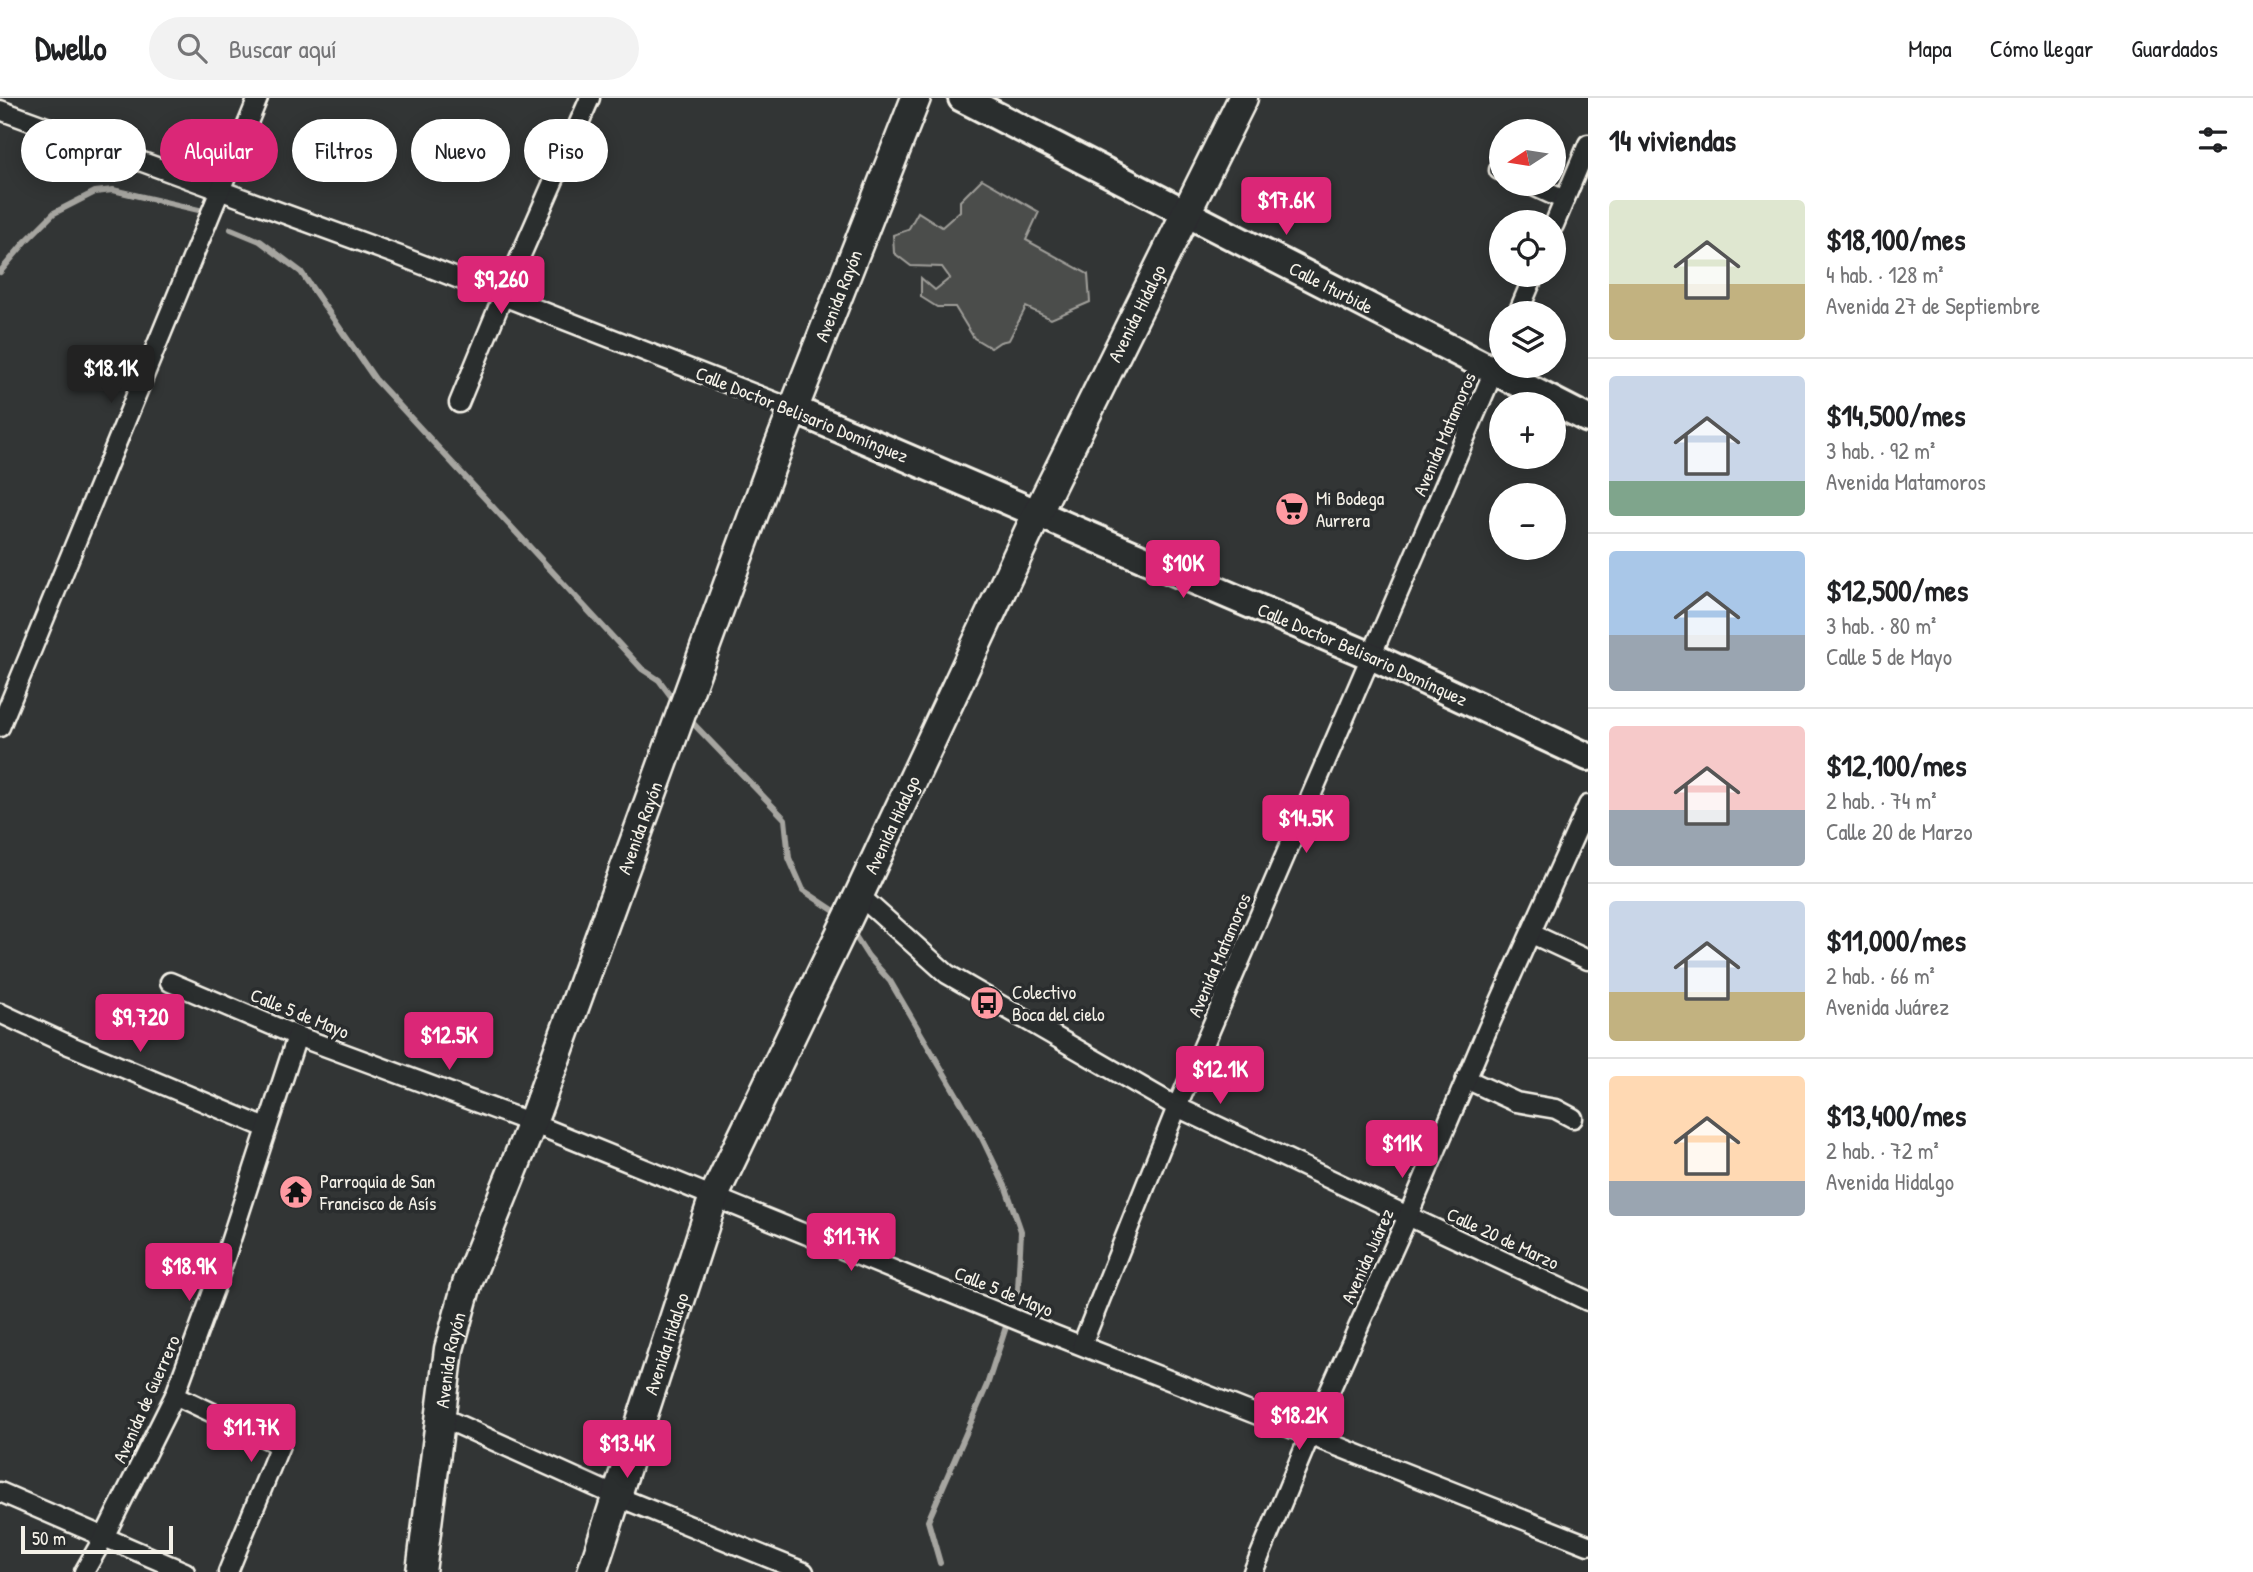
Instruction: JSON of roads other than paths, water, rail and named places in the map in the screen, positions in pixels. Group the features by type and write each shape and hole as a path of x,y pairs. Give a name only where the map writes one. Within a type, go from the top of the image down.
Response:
{"main road":[{"name":"Avenida Rayón","path":"421,1572 449,1349 467,1284 532,1123 793,409 916,98"},
{"name":"Avenida Hidalgo","path":"592,1572 714,1196 1038,512 1243,98"}],"street":[{"path":"0,727 258,98"},
{"path":"458,403 590,98"},
{"name":"Calle Iturbide","path":"962,98 1185,212 1489,357"},
{"name":"Calle Doctor Belisario Domínguez","path":"0,110 400,256 793,409 1371,656 1588,757"},
{"path":"1560,210 1588,144"},
{"path":"1555,196 1564,200"},
{"name":"Avenida Matamoros","path":"1082,1345 1177,1107 1491,378"},
{"name":"Calle Iturbide","path":"1524,378 1588,419"},
{"name":"Avenida Juárez","path":"1253,1572 1465,1079 1588,805"},
{"name":"Calle 20 de Marzo","path":"857,899 947,974 1177,1107 1588,1301"},
{"path":"1532,933 1588,960"},
{"name":"Calle 5 de Mayo","path":"170,982 297,1036 532,1123 1024,1323 1588,1545"},
{"path":"0,1013 71,1046 266,1128"},
{"name":"Avenida de Guerrero","path":"84,1572 175,1395 222,1268 297,1036"},
{"path":"1465,1079 1516,1102 1556,1109 1573,1118"},
{"path":"175,1395 280,1445 228,1572"},
{"path":"439,1416 616,1496 804,1572"},
{"path":"0,1492 185,1572"}],"waterway":[{"path":"0,272 54,213 95,192 113,190 203,211"},
{"path":"231,229 260,241 301,272 375,379 642,669 659,680 676,703"},
{"path":"687,717 785,819 789,858 803,890 842,916"},
{"path":"852,931 868,956 890,981 982,1138 1006,1188 1021,1231 1018,1290 987,1385 928,1521 940,1563"}],"place":[{"name":"Mi Bodega Aurrera","path":"1292,509"},
{"name":"Colectivo Boca del cielo","path":"987,1003"},
{"name":"Parroquia de San Francisco de Asís","path":"296,1192"}]}
